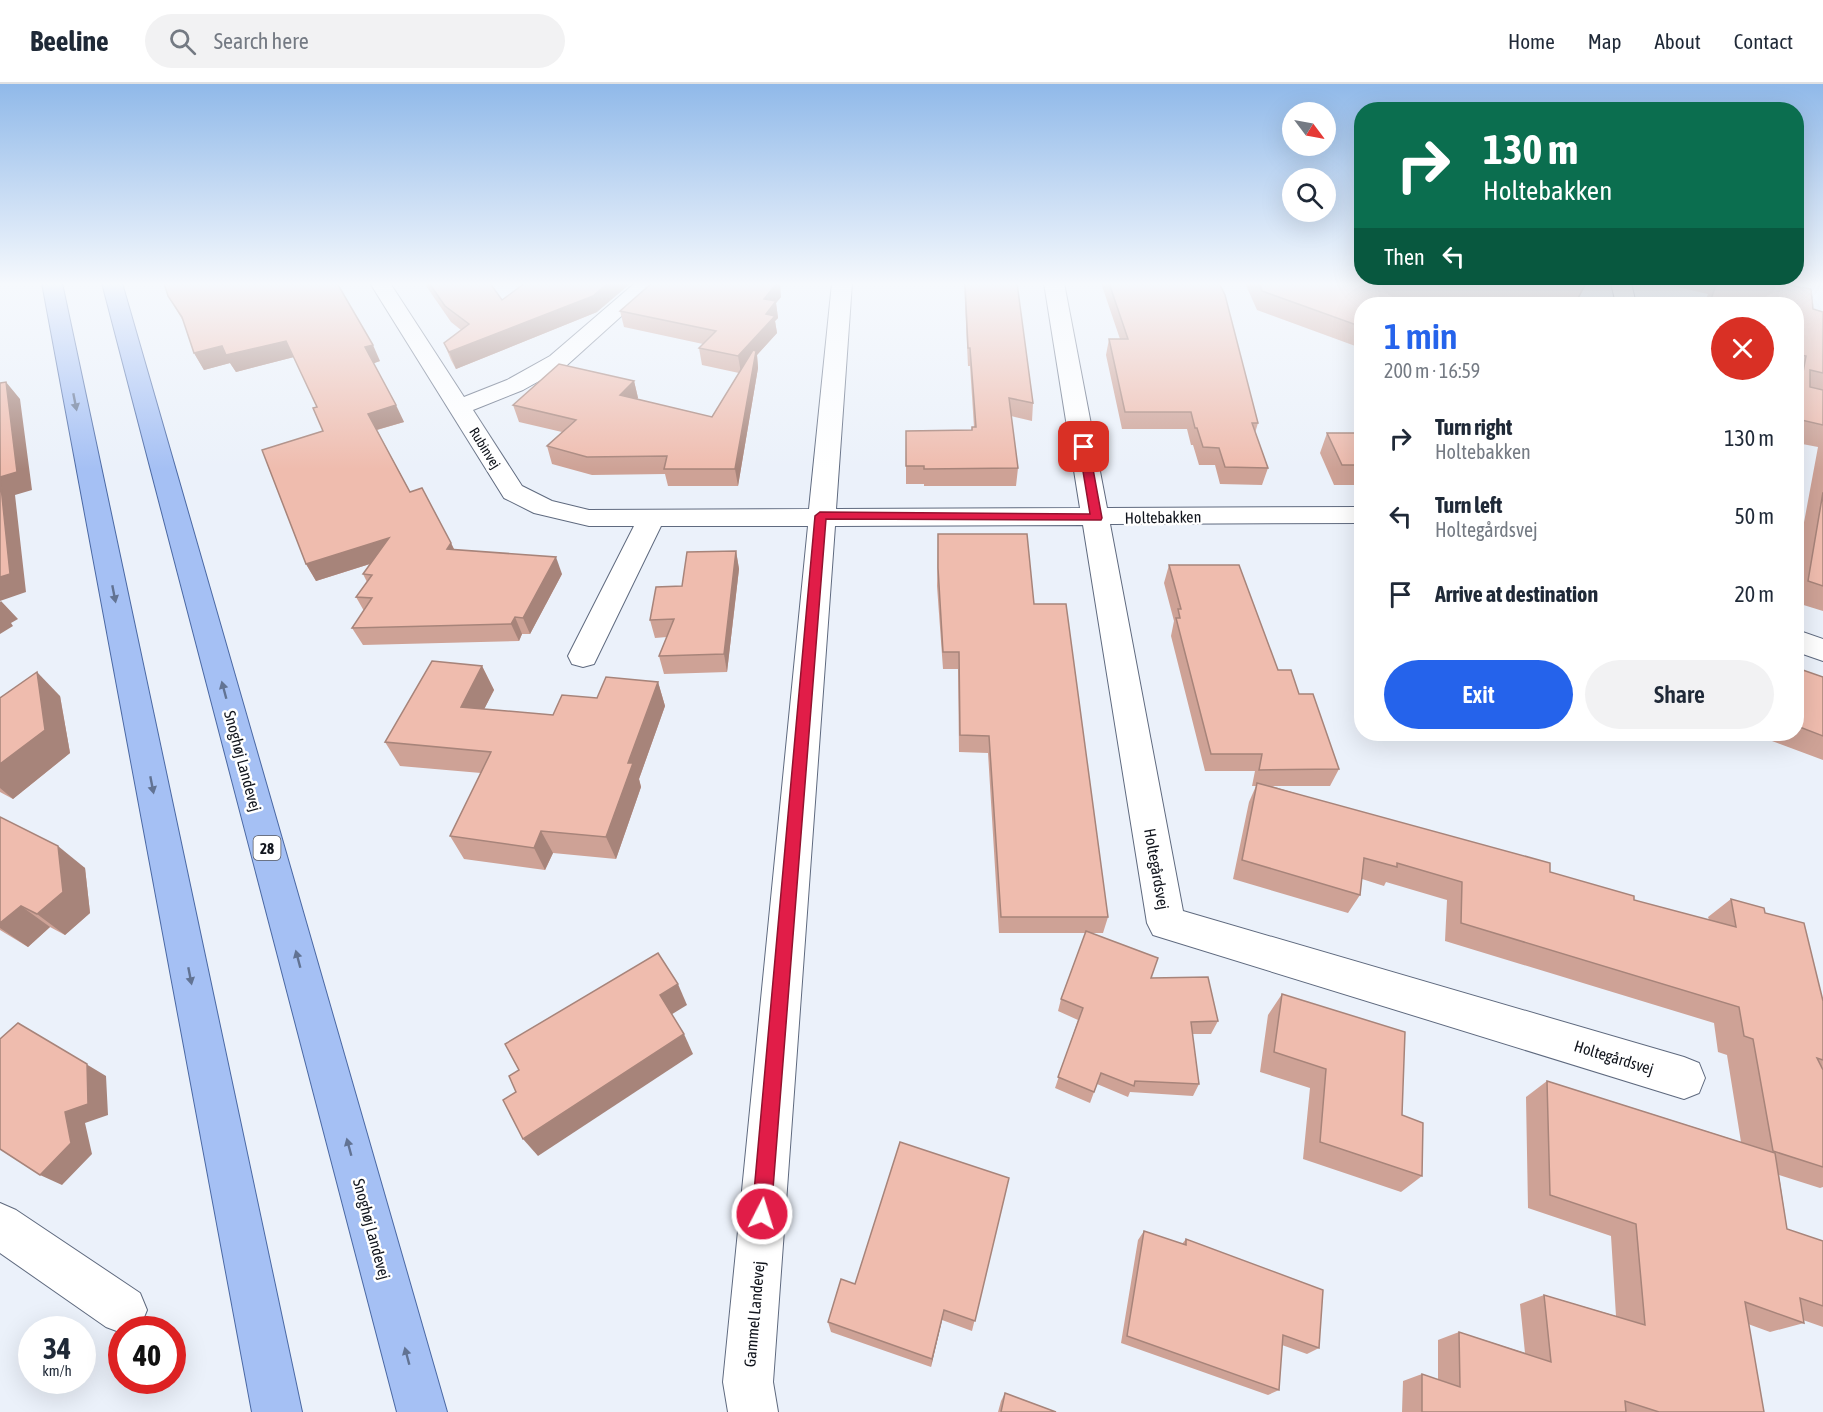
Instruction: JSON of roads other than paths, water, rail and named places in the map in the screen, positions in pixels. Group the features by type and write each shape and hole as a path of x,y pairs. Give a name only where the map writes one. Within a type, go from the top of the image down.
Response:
{"main road":[{"path":"64,345 277,1412"},
{"name":"Snoghøj Landevej","path":"129,345 422,1412"}],"street":[{"name":"Rubinvej","path":"420,345 513,492 543,507 589,518 820,516"},
{"path":"460,407 515,385 558,361 576,345"},
{"name":"Gammel Landevej","path":"753,1412 748,1382 836,345"},
{"name":"Holtegårdsvej","path":"1065,345 1166,923 1684,1078"},
{"name":"Holtebakken","path":"820,516 1097,518 1354,515"},
{"path":"583,656 652,518"},
{"path":"1804,643 1823,650"},
{"path":"0,1226 123,1310"}]}
